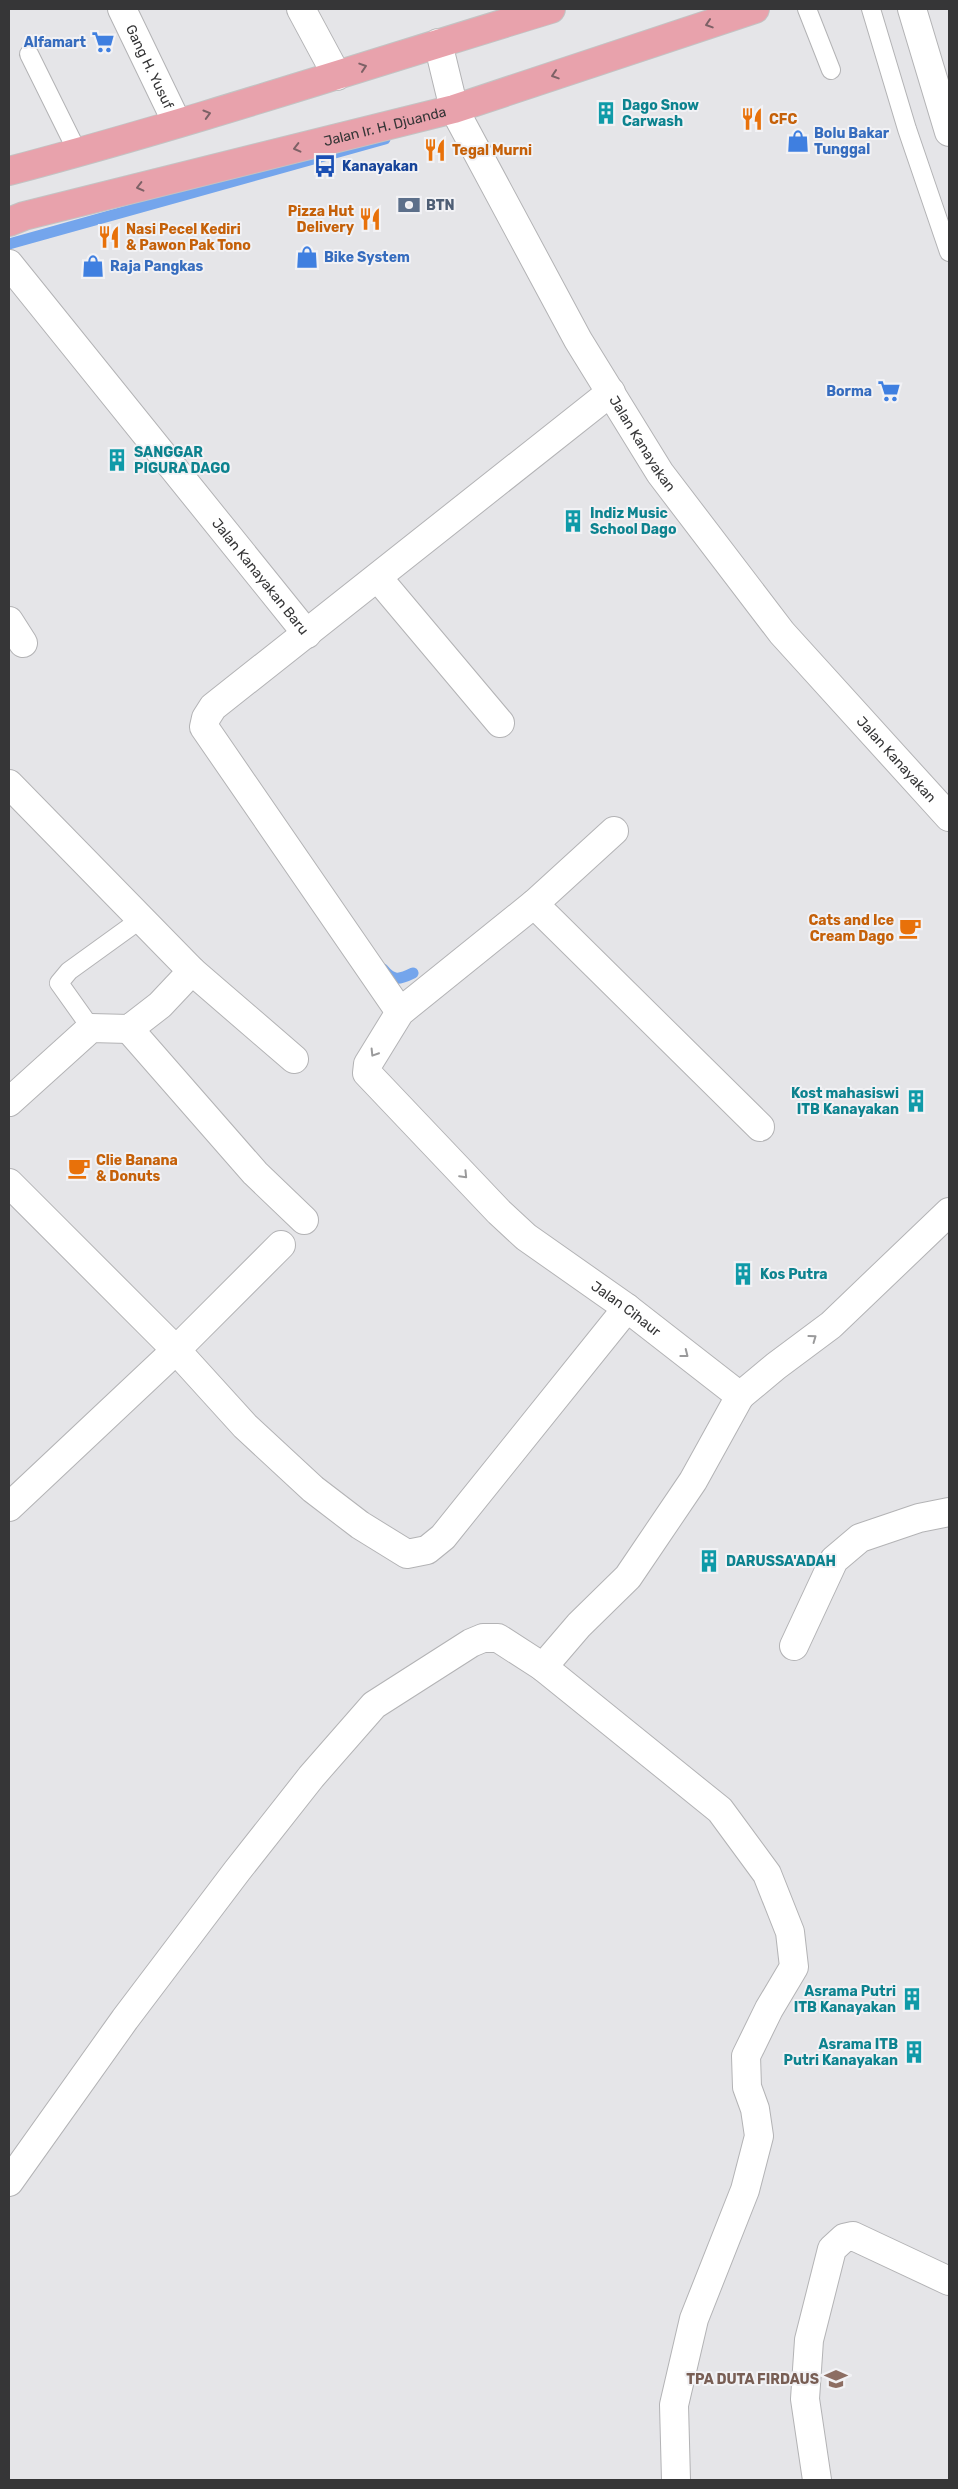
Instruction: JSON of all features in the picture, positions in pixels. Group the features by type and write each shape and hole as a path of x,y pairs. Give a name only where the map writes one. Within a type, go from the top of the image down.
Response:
{"main road":[{"path":"9,171 78,153 336,76 550,9"},
{"name":"Jalan Ir. H. Djuanda","path":"9,222 24,216 454,109 755,9"}],"street":[{"name":"Gang H. Yusuf","path":"122,9 177,123"},
{"path":"301,9 336,76"},
{"path":"912,9 949,132"},
{"name":"Jalan Kanayakan","path":"438,43 454,109 578,340 660,473 782,633 949,816"},
{"name":"Jalan Kanayakan Baru","path":"9,264 307,634 611,392"},
{"path":"378,578 500,723"},
{"path":"307,634 213,708 206,718 204,728 400,1012 534,904 614,831"},
{"path":"9,784 192,971 294,1059"},
{"path":"534,904 760,1127"},
{"path":"9,1102 91,1028 129,1030 160,1005 192,971"},
{"name":"Jalan Cihaur","path":"400,1012 368,1064 367,1073 499,1212 526,1237 627,1308 740,1396"},
{"path":"129,1030 255,1174 304,1220"},
{"path":"9,1183 176,1350 245,1426 313,1489 360,1525 407,1554 427,1550 443,1537 627,1308"},
{"path":"543,1667 579,1625 628,1577 693,1480 740,1396 776,1366 831,1325 949,1212"},
{"path":"9,1507 176,1350 281,1245"},
{"path":"794,1646 834,1560 860,1538 919,1518 949,1512"},
{"path":"9,2182 125,2019 237,1871 311,1777 374,1706 483,1638 498,1638 543,1667 720,1810 767,1874 790,1932 794,1967 769,2008 746,2056 747,2087 755,2109 759,2136 745,2190 694,2319 674,2405 676,2480"},
{"path":"817,2480 805,2399 809,2340 832,2249 844,2238 853,2236 949,2281"}],"lane":[{"path":"807,9 831,70"},
{"path":"871,9 907,129 949,252"},
{"path":"29,54 78,153"},
{"path":"91,1028 59,983 69,971 141,919"}],"waterway":[{"path":"9,244 385,139"},
{"path":"383,969 390,976 396,978 413,973"}],"place":[{"name":"Alfamart","path":"103,42"},
{"name":"Dago Snow Carwash","path":"606,113"},
{"name":"CFC","path":"752,119"},
{"name":"Bolu Bakar Tunggal","path":"798,141"},
{"name":"Tegal Murni","path":"435,150"},
{"name":"Kanayakan","path":"325,166"},
{"name":"BTN","path":"409,205"},
{"name":"Pizza Hut Delivery","path":"370,219"},
{"name":"Nasi Pecel Kediri & Pawon Pak Tono","path":"109,237"},
{"name":"Bike System","path":"307,257"},
{"name":"Raja Pangkas","path":"93,266"},
{"name":"Borma","path":"889,391"},
{"name":"SANGGAR PIGURA DAGO","path":"117,460"},
{"name":"Indiz Music School Dago","path":"573,521"},
{"name":"Cats and Ice Cream Dago","path":"910,928"},
{"name":"Kost mahasiswi ITB Kanayakan","path":"916,1101"},
{"name":"Clie Banana & Donuts","path":"79,1168"},
{"name":"Kos Putra","path":"743,1274"},
{"name":"DARUSSA'ADAH","path":"709,1561"},
{"name":"Asrama Putri ITB Kanayakan","path":"912,1999"},
{"name":"Asrama ITB Putri Kanayakan","path":"914,2052"},
{"name":"TPA DUTA FIRDAUS","path":"836,2379"}]}
